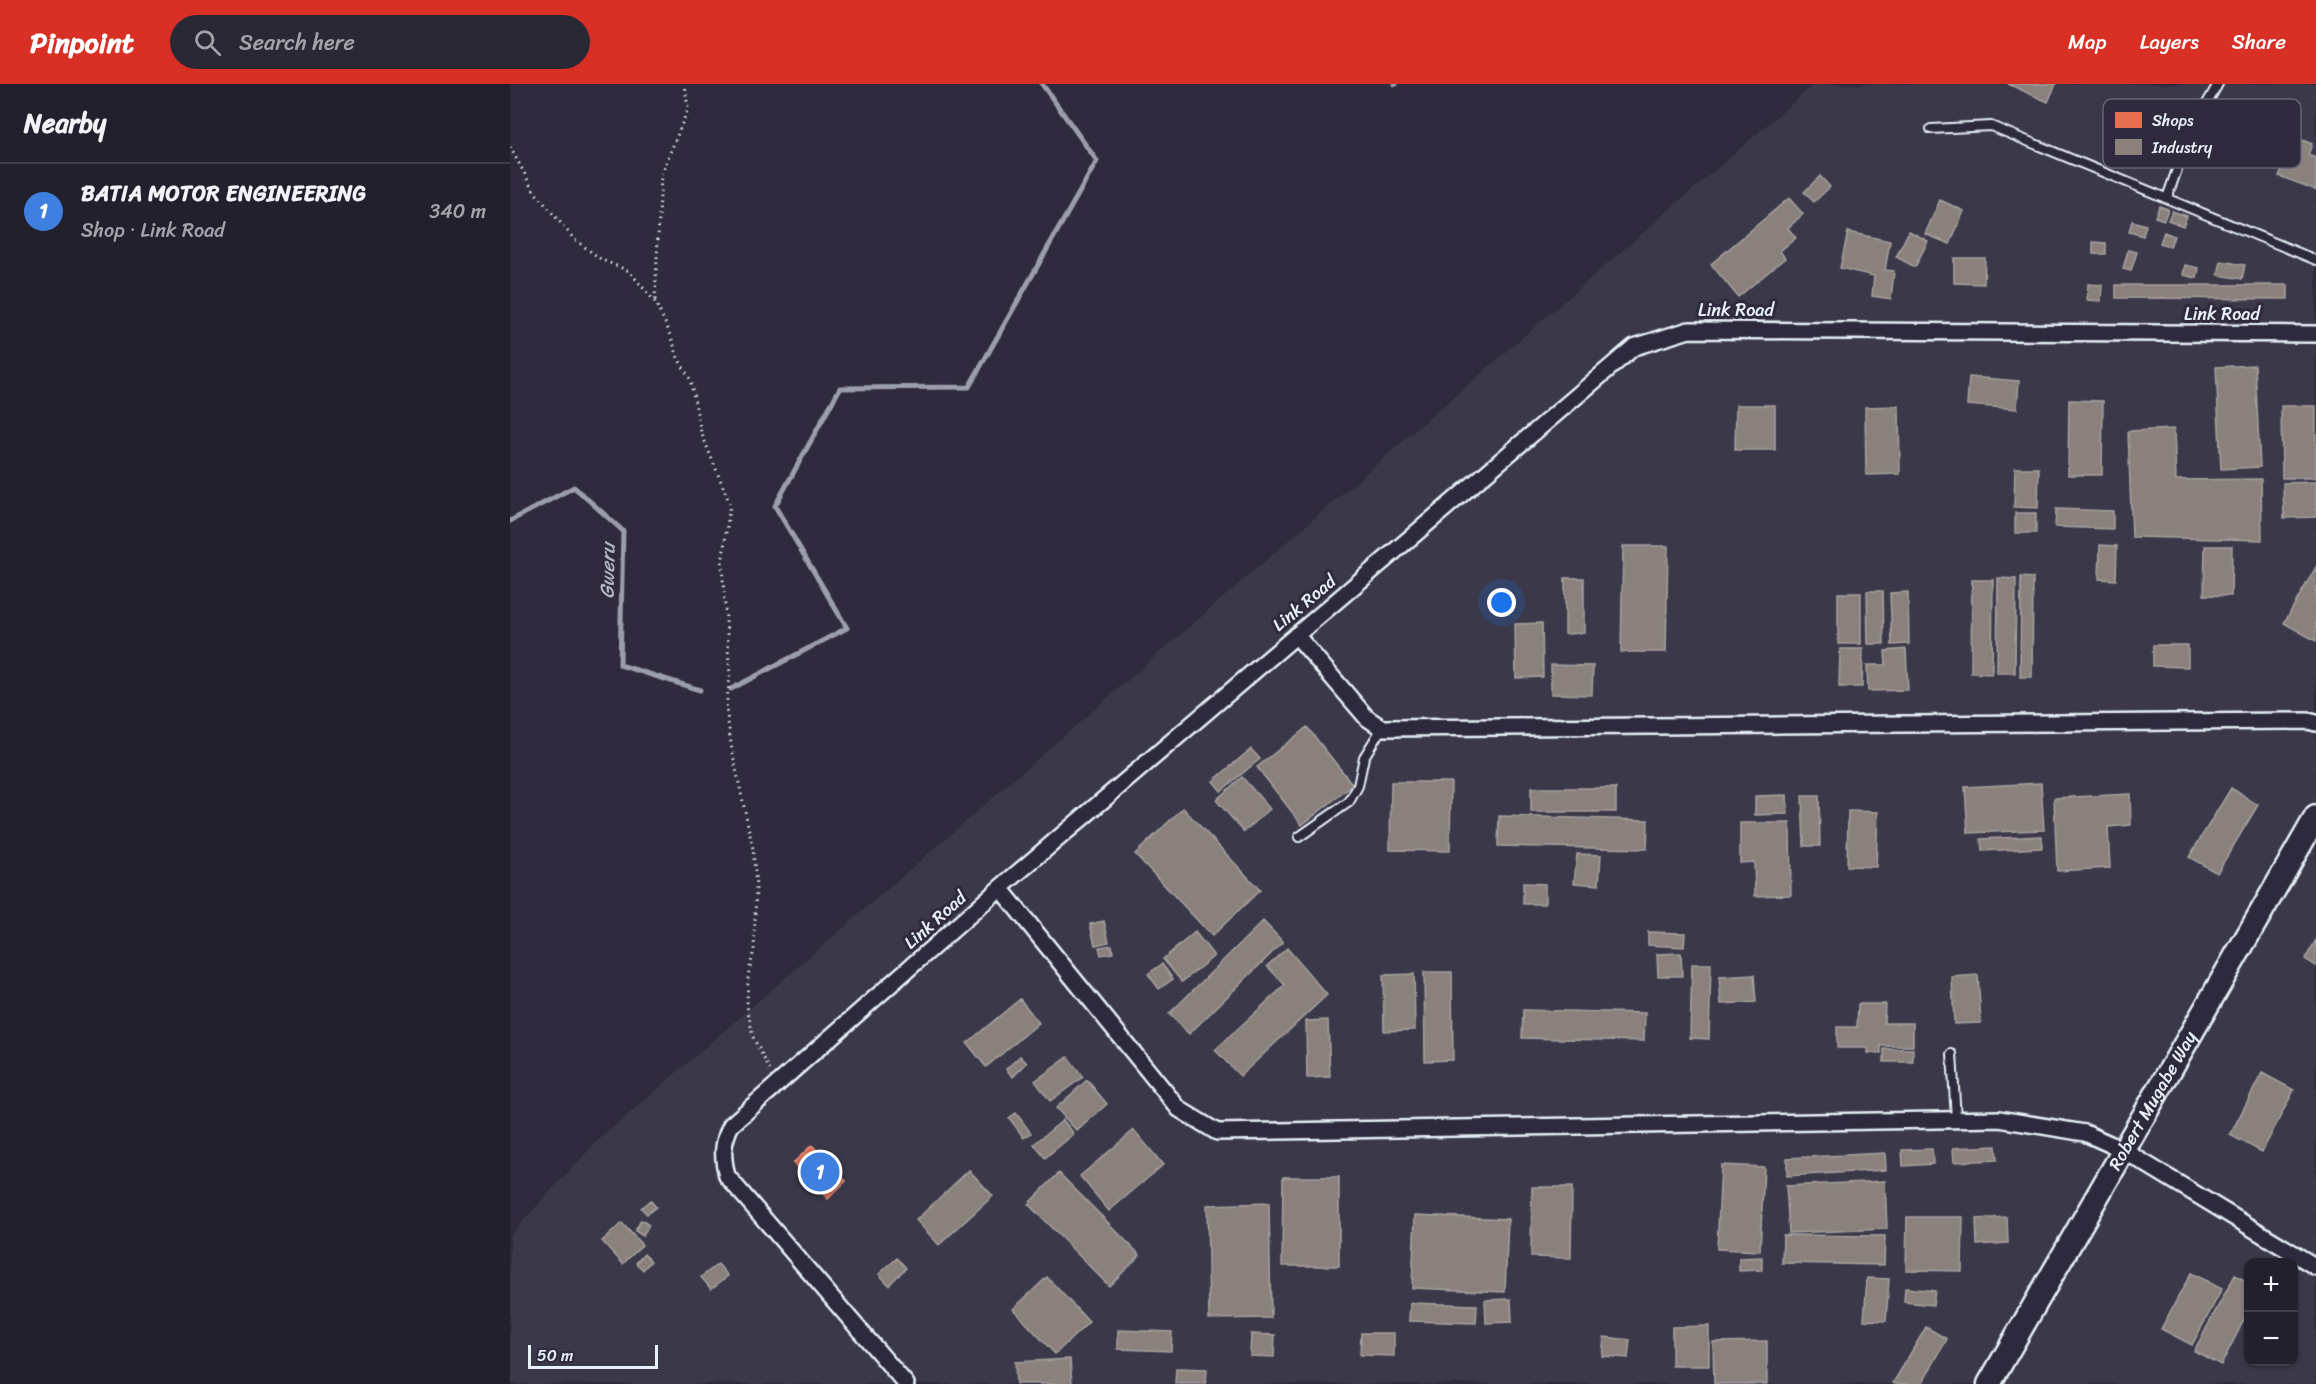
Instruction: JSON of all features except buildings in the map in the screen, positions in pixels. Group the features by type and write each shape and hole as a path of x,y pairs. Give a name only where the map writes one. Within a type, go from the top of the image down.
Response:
{"street":[{"name":"Link Road","path":"906,1384 727,1176 723,1159 723,1141 731,1125 1000,888 1634,347 1689,330 2316,334"},
{"path":"1296,635 1366,718 1382,728 2296,721 2316,723"},
{"name":"Robert Mugabe Way","path":"1989,1384 2316,817"},
{"path":"1000,888 1179,1109 1217,1132 1999,1119 2085,1133 2123,1150 2316,1267"}],"lane":[{"path":"2209,99 2218,84"},
{"path":"1931,129 1991,126 2316,260"},
{"path":"2168,198 2178,168"},
{"path":"1299,837 1349,802 1358,786 1364,757 1382,728"},
{"path":"1952,1054 1956,1119"}],"path":[{"path":"655,302 661,175 688,109 685,84"},
{"path":"510,147 534,191 574,239 602,260 629,271 655,302 670,333 678,358 690,379 701,432 730,504 722,564 730,676 726,708 732,750 753,849 756,886 754,950 748,976 747,1006 753,1037 777,1086"}],"shaded area":[{"path":"1814,84 2316,84 2316,1384 510,1384 510,1235 595,1143"}],"waterway":[{"path":"731,689 847,628 775,506 840,388 969,387 1097,161 1042,84"},
{"name":"Gweru","path":"510,521 574,487 623,531 620,665 700,690"}],"place":[{"name":"BATIA MOTOR ENGINEERING","path":"820,1172"}]}
